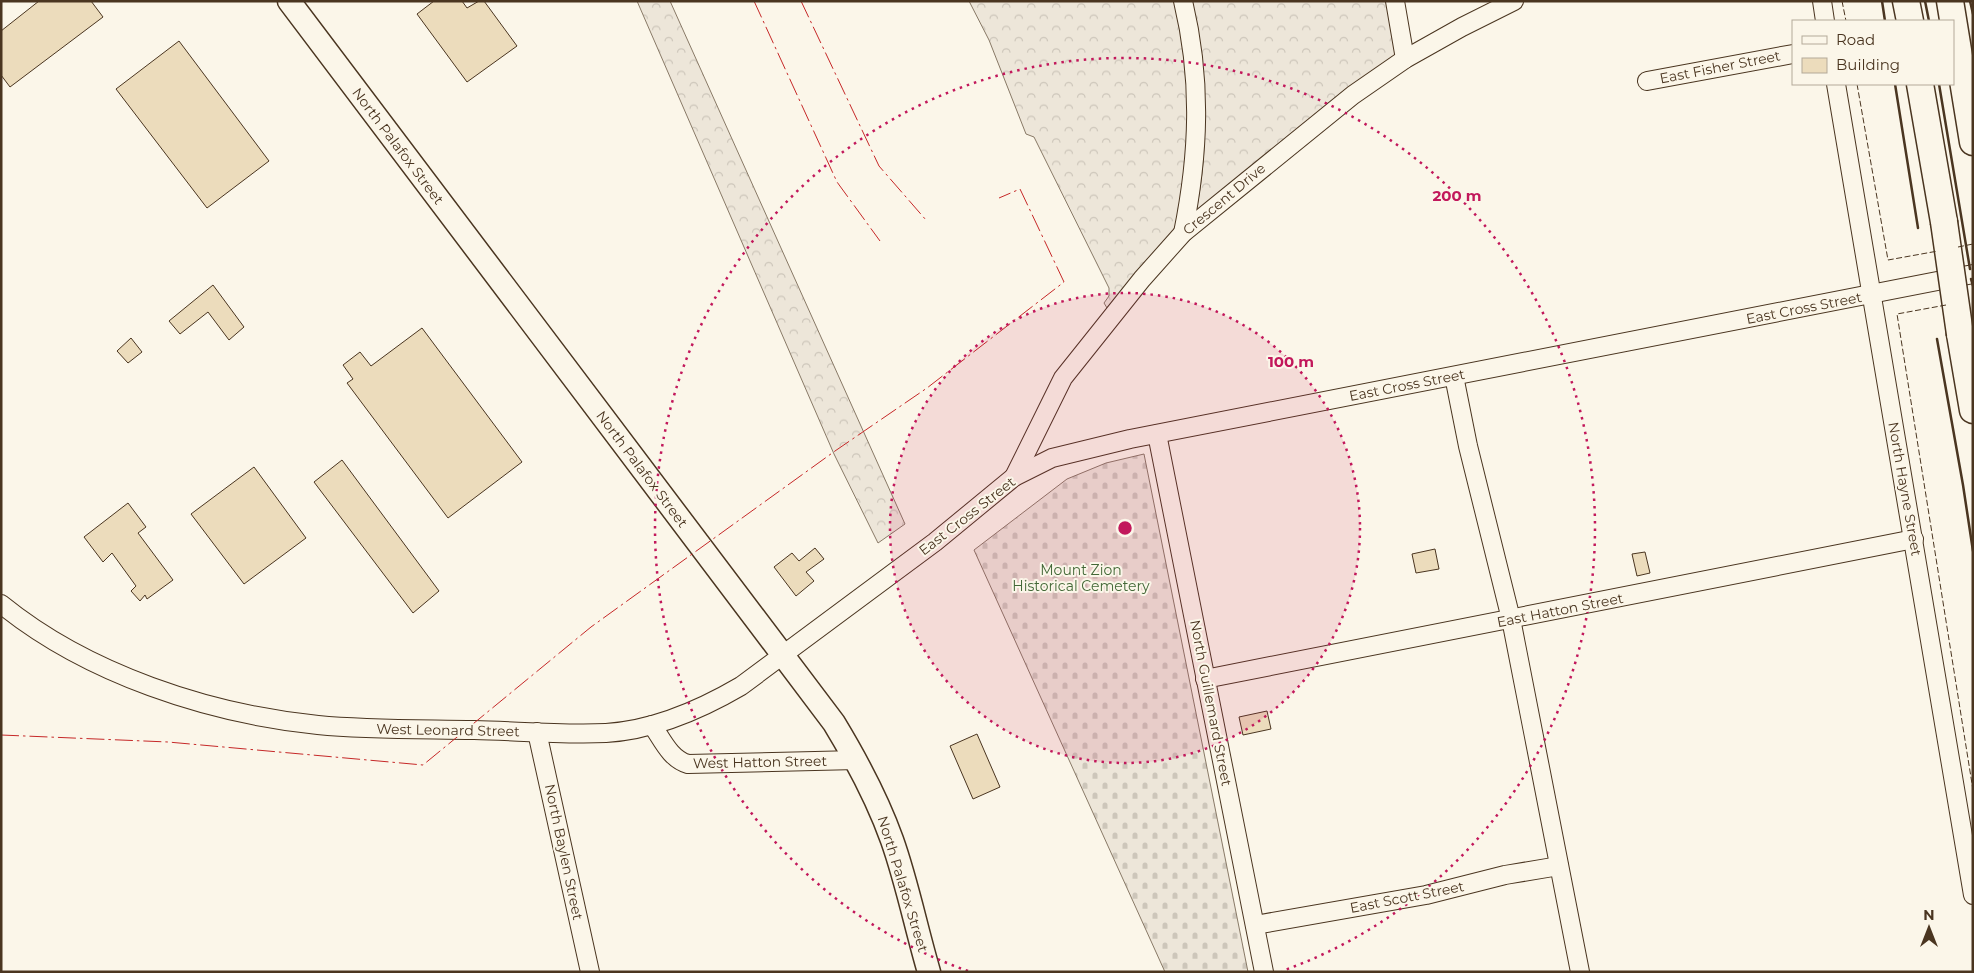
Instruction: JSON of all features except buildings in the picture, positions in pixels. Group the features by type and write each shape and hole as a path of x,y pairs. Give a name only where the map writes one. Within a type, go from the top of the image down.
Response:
{"highway":[{"path":"1906,1 1910,20"},
{"path":"1950,1 1953,20"},
{"path":"1954,26 1973,142"},
{"path":"1920,85 1944,222 1973,410"}],"main road":[{"name":"North Palafox Street","path":"289,1 834,723 857,760 876,799 892,841 929,972"}],"street":[{"path":"1183,1 1194,60 1197,104 1196,152 1191,195 1183,233"},
{"path":"1395,1 1405,59"},
{"name":"Crescent Drive","path":"1014,477 1063,378 1142,279 1183,233 1330,114 1405,59 1514,1"},
{"path":"1822,1 1825,20"},
{"name":"East Fisher Street","path":"1647,81 1792,54"},
{"name":"North Hayne Street","path":"1836,85 1973,895"},
{"name":"East Cross Street","path":"879,584 943,536 1014,477 1052,458 1157,434 1973,274"},
{"path":"1454,376 1470,455 1512,619 1580,972"},
{"name":"North Guillemard Street","path":"1157,434 1264,972"},
{"name":"East Hatton Street","path":"1205,679 1914,539"},
{"name":"West Leonard Street","path":"1,604 60,642 108,668 159,689 222,709 318,725 378,729 606,732 652,725 677,718 714,702 741,686 783,656 879,584"},
{"name":"West Hatton Street","path":"652,725 674,757 680,762 688,764 857,760"},
{"name":"North Baylen Street","path":"537,732 590,972"},
{"name":"East Scott Street","path":"1255,925 1426,895 1505,876 1559,866"}],"green space":[{"path":"637,1 670,1 905,524 878,543 834,454"},
{"path":"969,1 1176,1 1186,62 1189,104 1188,151 1176,228 1107,308 1104,303 1109,296 1109,288 1034,137 1026,134 989,40"},
{"path":"1192,1 1387,1 1396,54 1349,88 1196,211 1203,158 1204,106 1200,54"},
{"name":"Mount Zion Historical Cemetery","path":"1144,454 1248,972 1165,972 974,550 1067,479 1106,463"}],"fence":[{"path":"1842,1 1846,20"},
{"path":"1857,85 1888,260 1938,251"},
{"path":"1958,247 1973,244"},
{"path":"1946,305 1897,314 1973,790"}],"wall":[{"path":"1882,1 1885,20"},
{"path":"1925,1 1929,20"},
{"path":"1970,1 1973,14"},
{"path":"1895,85 1918,228"},
{"path":"1939,85 1970,269"},
{"path":"1971,279 1973,286"},
{"path":"1937,339 1973,551"}],"power":[{"path":"754,1 837,182 880,241"},
{"path":"801,1 879,166 926,220"},
{"path":"1,735 168,742 423,765 591,627 835,451 927,388 1064,282 1020,189 999,198"}]}
